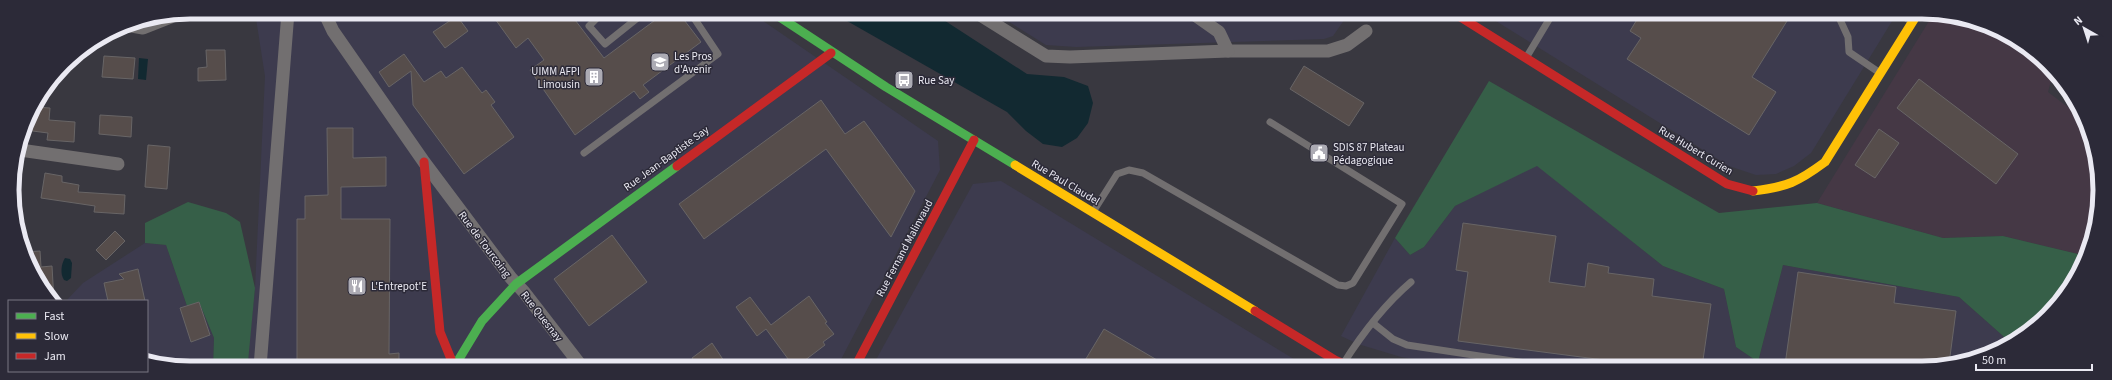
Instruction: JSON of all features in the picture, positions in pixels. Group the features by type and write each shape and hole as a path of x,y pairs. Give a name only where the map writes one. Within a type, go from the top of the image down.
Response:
{"street":[{"path":"260,361 287,19"},
{"name":"Rue de Tourcoing","path":"327,19 333,31 424,162 516,284 482,320 457,361"},
{"name":"Rue Paul Claudel","path":"782,19 831,53 1339,361"},
{"path":"987,19 1046,56 1070,57 1228,52 1328,51 1347,45 1366,31"},
{"path":"1201,19 1219,32 1228,52"},
{"name":"Rue Hubert Curien","path":"1463,19 1727,184 1750,191 1776,188 1802,179 1825,162 1915,19"},
{"path":"138,27 143,28 159,22"},
{"name":"Rue Jean-Baptiste Say","path":"516,284 831,53"},
{"name":"Rue Fernand Malinvaud","path":"858,361 974,140"},
{"path":"24,151 118,164"},
{"name":"Rue de Tourcoing","path":"424,162 440,332 452,361"},
{"name":"Rue Quesnay","path":"516,284 524,292 577,361"}],"lane":[{"path":"596,19 589,26 605,44 636,19"},
{"path":"584,153 718,54 695,19"},
{"path":"1526,59 1549,19"},
{"path":"1839,19 1848,37 1849,52 1881,73"},
{"path":"1908,19 1913,22"},
{"path":"1093,213 1117,174 1128,170 1143,173 1338,285 1346,286 1353,283 1402,204 1270,122"},
{"path":"1349,361 1359,340 1398,293 1411,282"},
{"path":"1373,323 1393,338 1408,345 1513,361"}],"shaded area":[{"path":"256,19 760,19 938,141 940,170 840,361 247,361 255,288 265,76"},
{"path":"1005,19 1345,19 1333,36 1324,39 1076,47 1046,45"},
{"path":"1493,19 1893,19 1811,153 1794,166 1776,174 1756,175 1729,166"},
{"path":"1930,19 1955,22 1987,32 2008,42 2035,61 2052,78 2048,92 2075,114 2084,135 2092,168 2093,201 2090,223 2080,255 2065,283 2078,254 2003,236 1943,238 1817,203"},
{"path":"1537,165 1663,266 1724,289 1736,347 1757,361 1427,361 1401,357 1358,344 1341,336 1395,238 1410,255 1424,247 1455,206"},
{"path":"1001,181 1297,361 875,361 973,184"},
{"path":"145,243 166,245 187,306 199,302 214,338 213,361 179,361 148,356 148,300 67,300 83,283"},
{"path":"1783,265 1959,297 2006,339 1977,352 1955,358 1933,361 1758,361"}],"green space":[{"path":"1489,81 1719,213 1817,203 1943,238 2003,236 2078,254 2065,283 2051,303 2035,319 2006,339 1959,297 1783,265 1758,361 1757,361 1736,347 1724,289 1663,266 1537,166 1455,206 1424,247 1410,255 1395,238"},
{"path":"188,202 226,213 240,222 255,288 248,361 213,361 214,338 199,302 187,306 166,245 145,243 145,223"}],"water":[{"path":"844,19 942,19 1027,74 1064,77 1088,86 1093,103 1088,123 1077,138 1062,147 1043,144 1026,131 1007,112"},
{"path":"139,58 148,59 146,80 138,79"},
{"path":"65,258 70,259 72,263 71,278 67,281 64,280 62,272"}],"building":[{"path":"452,19 459,19 468,31 445,48 433,32"},
{"name":"UIMM AFPI Limousin","path":"495,19 574,19 604,58 657,19 683,19 701,42 643,85 649,92 640,99 634,91 575,135 530,70 544,60 528,38 516,48"},
{"path":"1637,19 1788,19 1752,77 1776,92 1749,135 1627,59 1641,38 1630,31"},
{"path":"206,50 225,50 226,80 198,81 198,68 207,67"},
{"path":"404,54 424,82 441,71 446,78 462,67 482,93 486,90 495,102 491,105 514,137 464,174 413,105 411,71 389,87 379,72"},
{"path":"104,56 135,58 133,79 102,77"},
{"path":"1304,66 1364,103 1349,126 1290,89"},
{"path":"1919,79 2018,154 1996,184 1897,108"},
{"path":"821,100 845,134 864,121 915,191 891,237 826,149 704,239 679,204"},
{"path":"40,107 50,108 49,120 75,122 74,142 47,140 48,133 30,131"},
{"path":"100,115 132,117 131,137 99,134"},
{"path":"327,128 353,128 353,158 386,157 386,186 341,187 341,219 390,219 389,354 399,353 399,361 297,361 297,219 305,219 305,196 328,195"},
{"path":"1879,129 1899,143 1875,178 1855,165"},
{"path":"148,145 170,147 167,189 145,187"},
{"path":"45,173 62,176 62,182 79,185 78,192 125,195 124,214 94,212 95,206 41,198"},
{"path":"1463,223 1556,236 1549,282 1585,287 1588,263 1609,267 1608,273 1654,279 1652,296 1711,304 1703,361 1612,361 1458,341 1468,272 1456,270"},
{"path":"115,231 125,241 106,260 96,250"},
{"path":"612,235 647,282 589,326 554,279"},
{"path":"40,251 41,267 52,266 54,293 42,276 31,252"},
{"path":"138,269 145,300 108,300 104,283 124,279 119,274"},
{"path":"1798,272 1896,287 1894,303 1956,311 1950,359 1933,361 1786,361"},
{"path":"809,296 827,322 825,323 834,334 823,342 825,345 804,361 790,361 766,329 757,336 736,307 750,297 771,325"},
{"path":"199,302 210,335 191,342 180,308"},
{"path":"1104,329 1159,361 1085,361"},
{"path":"712,343 724,361 694,361 692,358"}],"traffic: fast":[{"path":"783,19 886,87 1015,165"},
{"path":"458,361 482,321 516,284 677,166"}],"traffic: slow":[{"path":"1753,191 1775,188 1792,182 1825,162 1914,19"},
{"path":"1015,165 1255,311"}],"traffic: jam":[{"path":"1464,19 1727,184 1753,191"},
{"path":"677,166 831,53"},
{"path":"858,361 974,140"},
{"path":"424,162 440,332 451,359"},
{"path":"1255,311 1337,361"}],"place":[{"name":"Les Pros d'Avenir","path":"660,62"},
{"name":"UIMM AFPI Limousin","path":"594,77"},
{"name":"Rue Say","path":"904,80"},
{"name":"SDIS 87 Plateau Pédagogique","path":"1319,153"},
{"name":"L'Entrepot'E","path":"357,286"}]}
